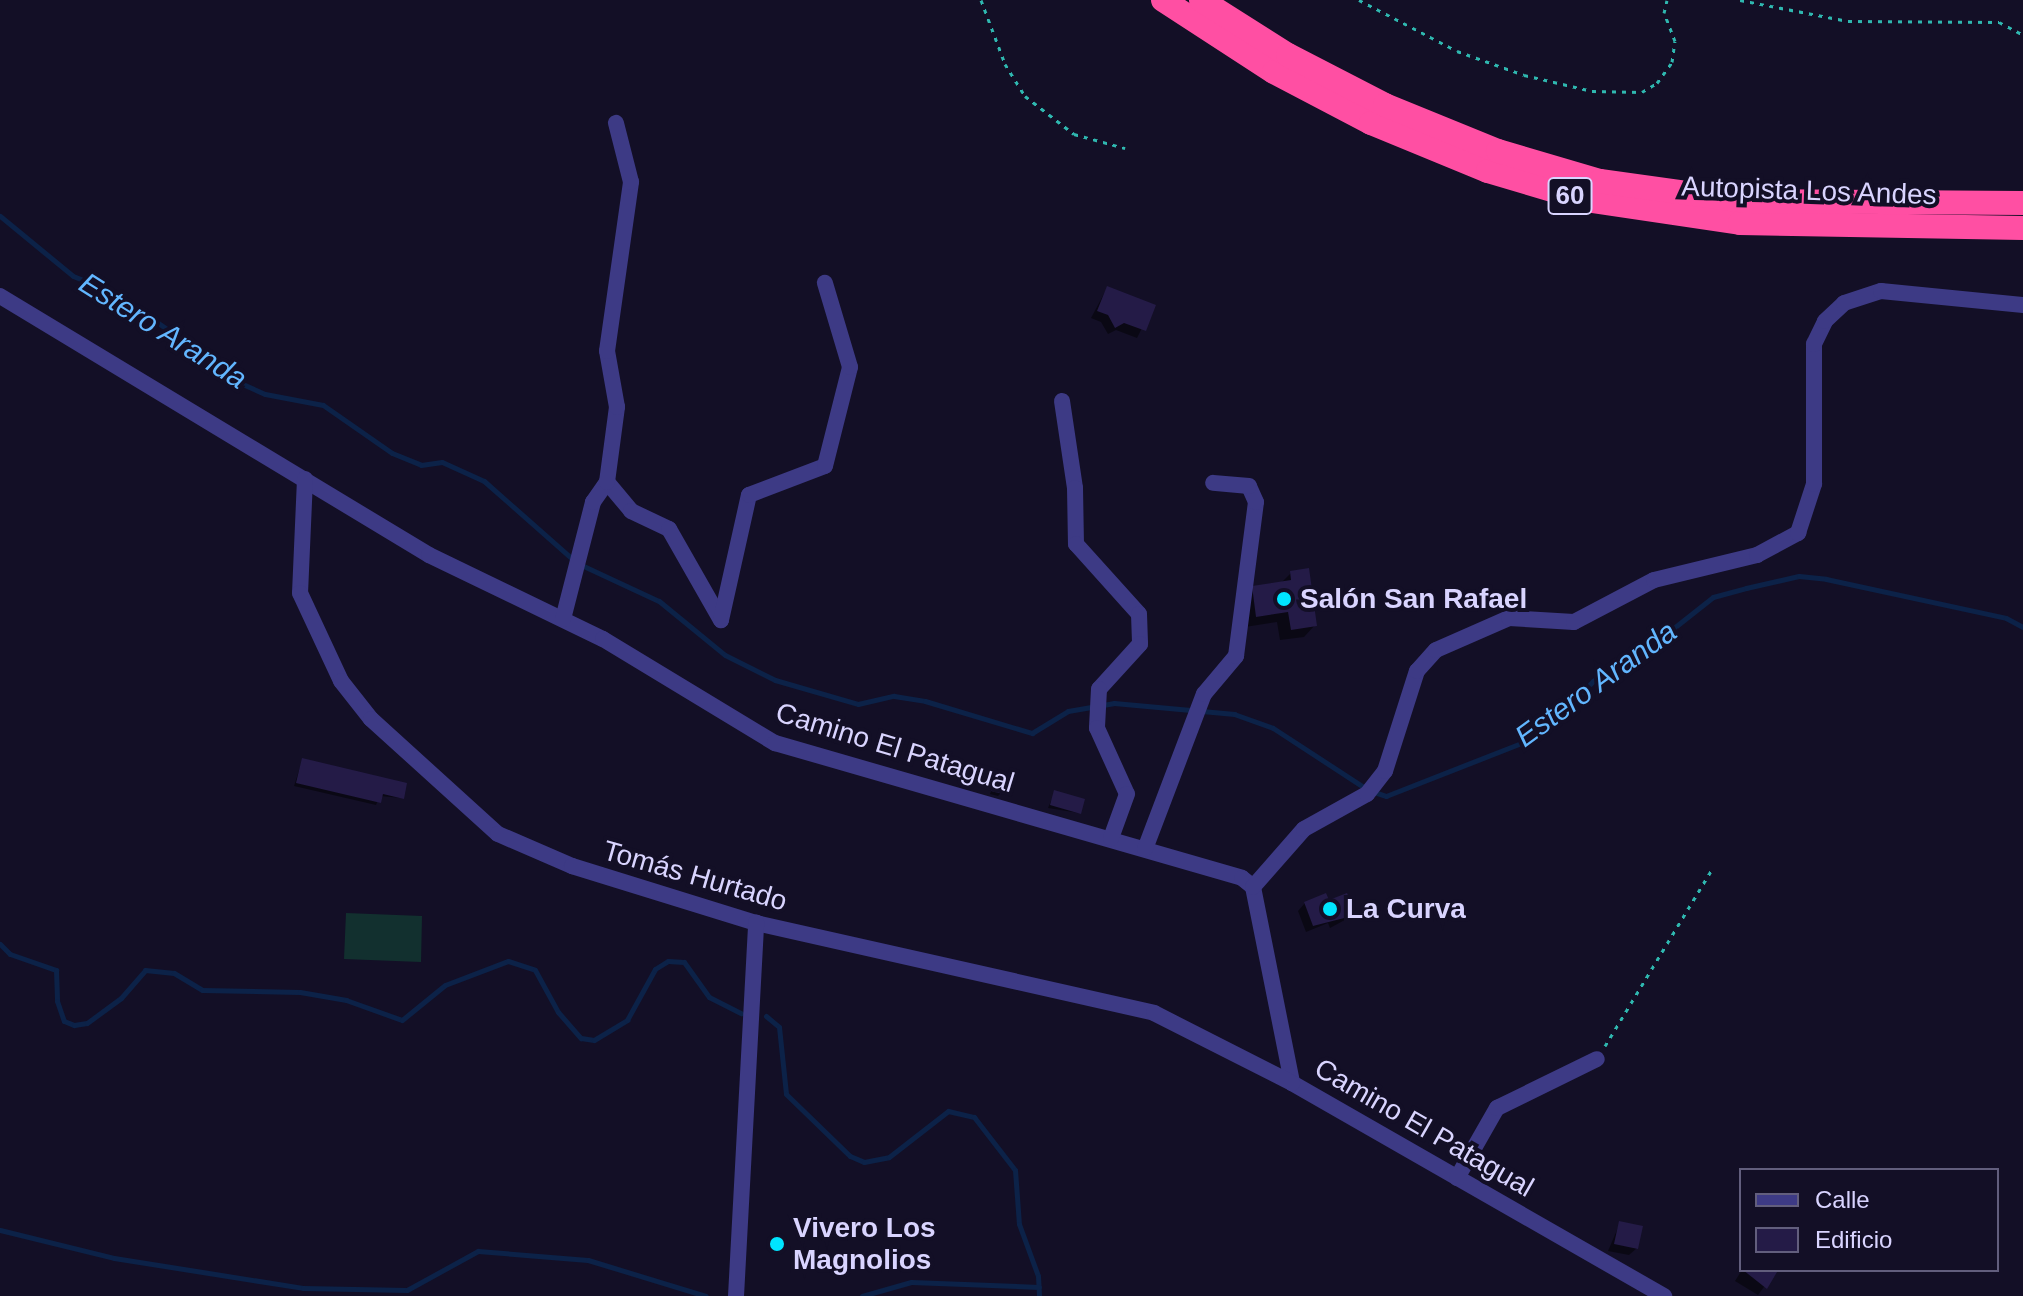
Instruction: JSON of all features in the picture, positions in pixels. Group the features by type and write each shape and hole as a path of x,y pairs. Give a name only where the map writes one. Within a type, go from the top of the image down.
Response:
{"highway":[{"name":"Autopista Los Andes","path":"1163,0 1274,72 1371,123 1488,171 1585,200 1752,224 2023,228"},
{"name":"Autopista Los Andes","path":"1201,0 1288,55 1398,111 1498,151 1600,181 1744,201 2023,203"}],"street":[{"path":"563,619 593,502 607,482 617,407 607,351 631,182 616,123"},
{"path":"607,482 631,511 669,529 721,620 749,495 825,466 850,367 825,283"},
{"path":"1253,887 1304,829 1367,794 1385,771 1417,671 1436,650 1509,618 1574,622 1654,580 1757,555 1798,533 1814,484 1814,344 1825,321 1844,303 1868,293 2023,305"},
{"name":"Camino El Patagual","path":"0,296 429,555 563,619 775,743 1242,878 1253,887 1292,1083 1664,1296"},
{"path":"1062,401 1075,488 1076,544 1139,614 1140,644 1099,689 1097,728 1127,794 1111,838"},
{"name":"Tomás Hurtado","path":"305,479 299,575 302,606 341,681 371,719 498,834 531,852 756,923 1154,1013 1292,1083"},
{"path":"1145,849 1204,694 1236,656 1256,502 1249,486 1213,483"},
{"path":"736,1296 756,923"},
{"path":"1457,1178 1497,1108 1597,1059"}],"path":[{"path":"981,0 1005,64 1025,96 1074,134 1125,148"},
{"path":"1359,0 1419,34 1513,71 1592,91 1642,92 1664,77 1672,62 1675,41 1664,13 1667,0"},
{"path":"1740,0 1848,21 1999,22 2023,35"},
{"path":"1597,1059 1711,871"}],"green space":[{"path":"346,913 422,916 421,962 344,959"}],"building":[{"path":"1107,286 1156,305 1146,331 1124,323 1115,328 1108,315 1097,311"},
{"name":"Salón San Rafael","path":"1309,568 1317,626 1291,630 1288,612 1256,617 1252,586 1291,580 1290,571"},
{"path":"302,758 407,783 404,799 383,794 381,803 296,783"},
{"path":"995,777 1006,780 1003,794 991,791"},
{"path":"1054,790 1085,799 1081,814 1050,805"},
{"name":"La Curva","path":"1326,893 1329,900 1347,893 1356,915 1313,926 1304,902"},
{"path":"1619,1221 1643,1226 1638,1249 1614,1244"},
{"path":"1746,1272 1777,1272 1767,1289"}],"waterway":[{"name":"Estero Aranda","path":"0,216 73,276 115,293 194,348 220,374 265,394 323,405 392,453 421,465 442,462 484,481 577,563 659,601 725,655 775,680 858,704 894,696 925,701 1032,733 1068,711 1114,703 1234,714 1273,728 1365,788"},
{"name":"Estero Aranda","path":"1374,792 1386,796 1524,742 1549,726 1593,681 1651,646 1713,597 1746,588 1799,576 1826,579 2006,618 2023,627"},
{"path":"0,944 10,954 56,970 57,1001 64,1021 74,1025 87,1023 121,998 145,970 174,973 202,990 300,992 346,1000 402,1020 445,985 508,961 535,970 558,1012 581,1038 594,1040 627,1020 655,969 668,961 684,962 709,997 741,1013"},
{"path":"766,1016 779,1027 786,1094 850,1156 864,1162 889,1157 948,1111 974,1117 1015,1170 1019,1224 1038,1276 1039,1296"},
{"path":"0,1230 114,1258 303,1288 407,1290 478,1251 588,1260 706,1296"},
{"path":"862,1296 911,1282 1039,1287"}],"place":[{"name":"Salón San Rafael","path":"1284,599"},
{"name":"La Curva","path":"1330,909"},
{"name":"Vivero Los Magnolios","path":"777,1244"}]}
